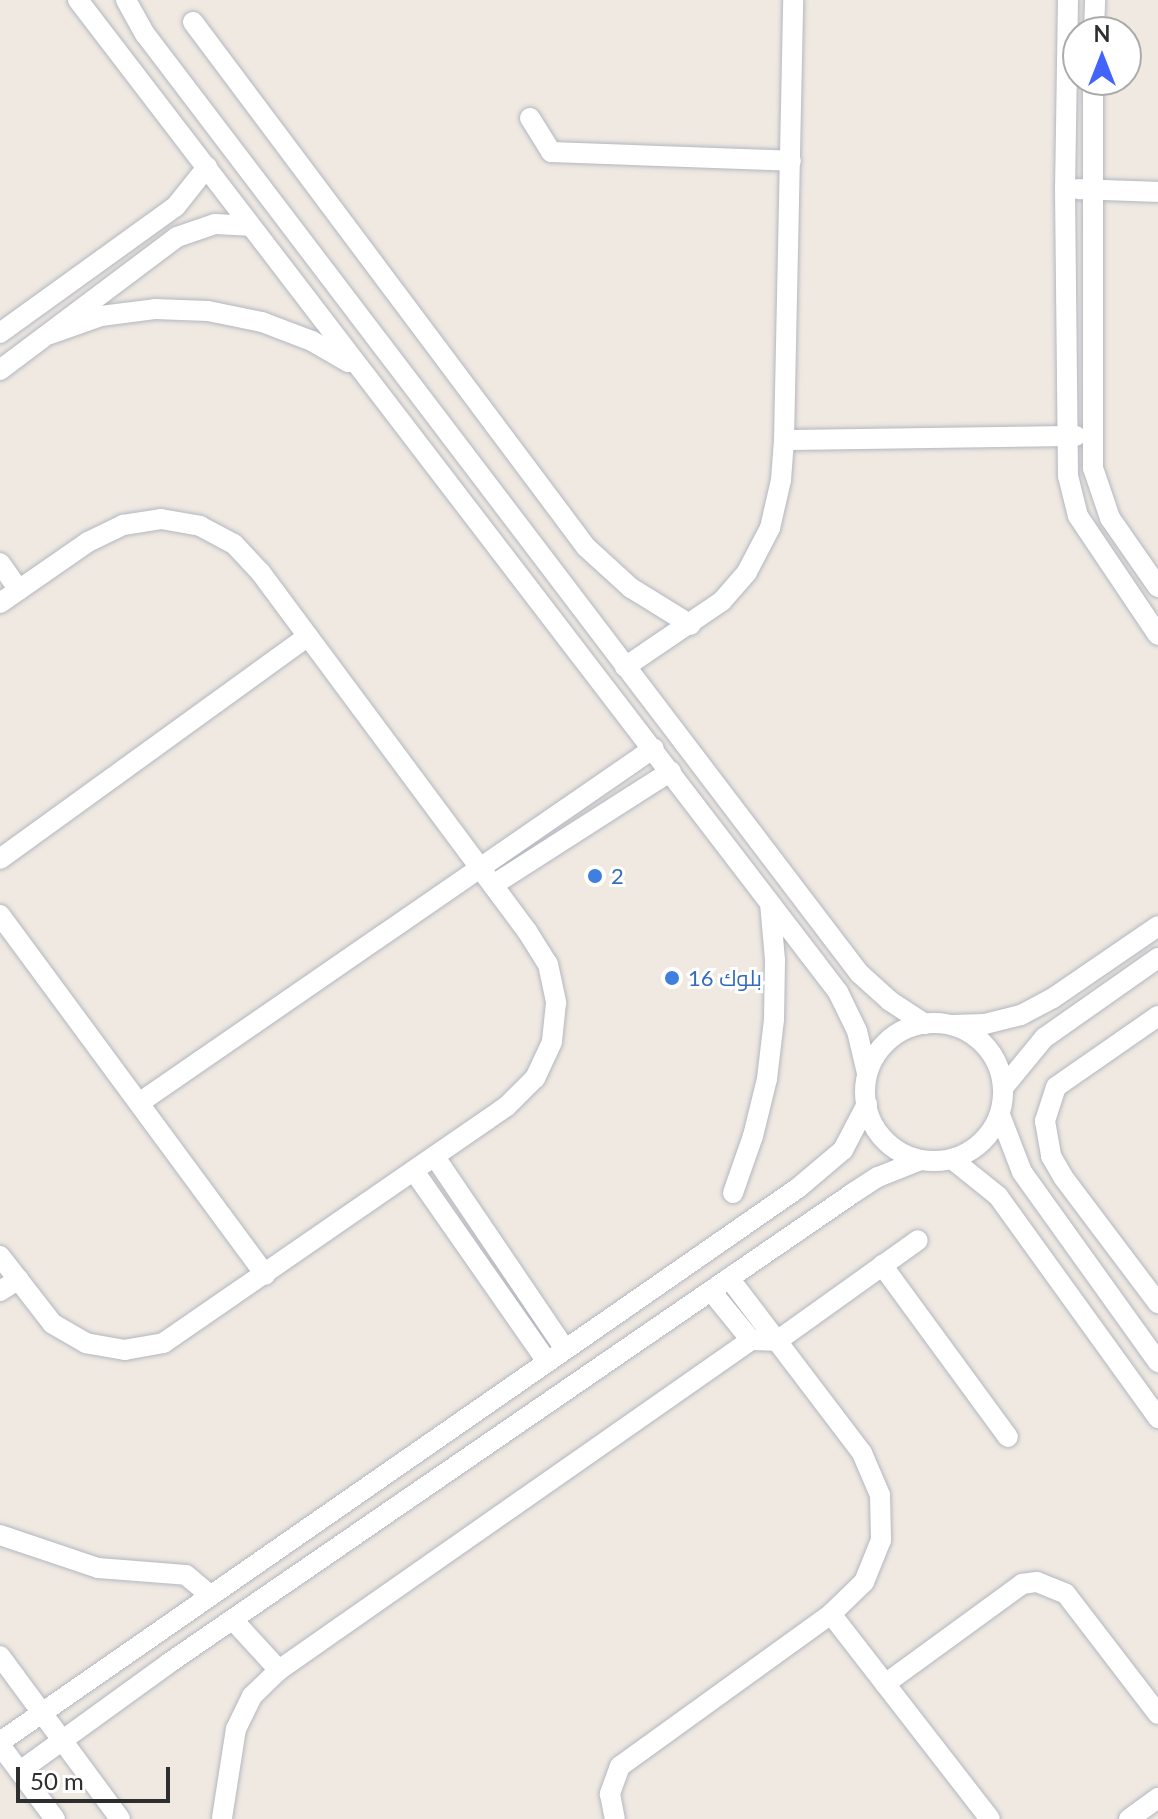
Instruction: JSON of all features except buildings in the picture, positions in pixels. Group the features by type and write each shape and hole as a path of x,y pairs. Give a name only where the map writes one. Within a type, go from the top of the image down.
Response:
{"street":[{"path":"78,0 838,992 857,1031 867,1073 870,1118 881,1137 899,1152 921,1160"},
{"path":"126,0 145,34 859,973 890,1001 925,1024"},
{"path":"625,667 691,625 722,601 747,572 770,528 781,480 784,440 793,0"},
{"path":"1068,0 1065,189 1068,476 1078,516 1158,635"},
{"path":"193,22 586,547 631,588 691,625"},
{"path":"1093,96 1093,468 1101,499 1158,590 1138,605"},
{"path":"530,118 551,152 791,161"},
{"path":"0,333 176,206 207,167"},
{"path":"1065,189 1158,192"},
{"path":"0,370 177,237 215,224 250,226"},
{"path":"50,334 101,316 155,309 208,311 262,322 312,341 358,369"},
{"path":"784,440 1092,436"},
{"path":"0,602 123,525 161,519 200,526 234,544 261,573 493,885 548,964 556,1003 552,1042 535,1078 507,1106 164,1343 125,1350 86,1343 52,1323 0,1256"},
{"path":"503,554 527,538"},
{"path":"0,563 19,590"},
{"path":"0,859 308,636"},
{"path":"139,1103 654,748"},
{"path":"493,885 671,771"},
{"path":"733,1193 753,1136 771,1049 775,960 769,900"},
{"path":"0,915 265,1275"},
{"path":"867,1073 876,1055 889,1040 906,1029 925,1024 985,1024 1021,1015 1053,998 1158,926"},
{"path":"1003,1088 1044,1038 1158,958"},
{"path":"1158,1016 1056,1087 1045,1121 1051,1156 1063,1177 1158,1303"},
{"path":"949,1025 970,1033 986,1047 998,1066 1003,1088 1000,1115 1009,1144 1031,1185 1158,1362"},
{"path":"55,1819 0,1744 830,1162 843,1150 867,1104"},
{"path":"20,1771 169,1663 878,1177 921,1160 952,1159 981,1143 1000,1115"},
{"path":"435,1157 565,1349"},
{"path":"952,1159 998,1196 1158,1418"},
{"path":"414,1171 547,1362"},
{"path":"222,1818 236,1729 252,1696 279,1670 751,1340 777,1341 918,1240"},
{"path":"882,1265 1008,1437"},
{"path":"615,1819 610,1794 620,1766 831,1614 864,1582 881,1540 880,1495 862,1453 729,1278"},
{"path":"0,1291 19,1279"},
{"path":"711,1291 751,1340"},
{"path":"0,1535 98,1568 170,1571 186,1575 210,1595"},
{"path":"885,1684 1022,1584 1037,1582 1066,1594 1158,1714"},
{"path":"831,1614 990,1819"},
{"path":"233,1620 279,1670"},
{"path":"152,1636 169,1663"},
{"path":"0,1656 120,1819"},
{"path":"1129,1819 1158,1798"}],"place":[{"name":"2","path":"595,876"},
{"name":"بلوك 16","path":"672,978"}]}
